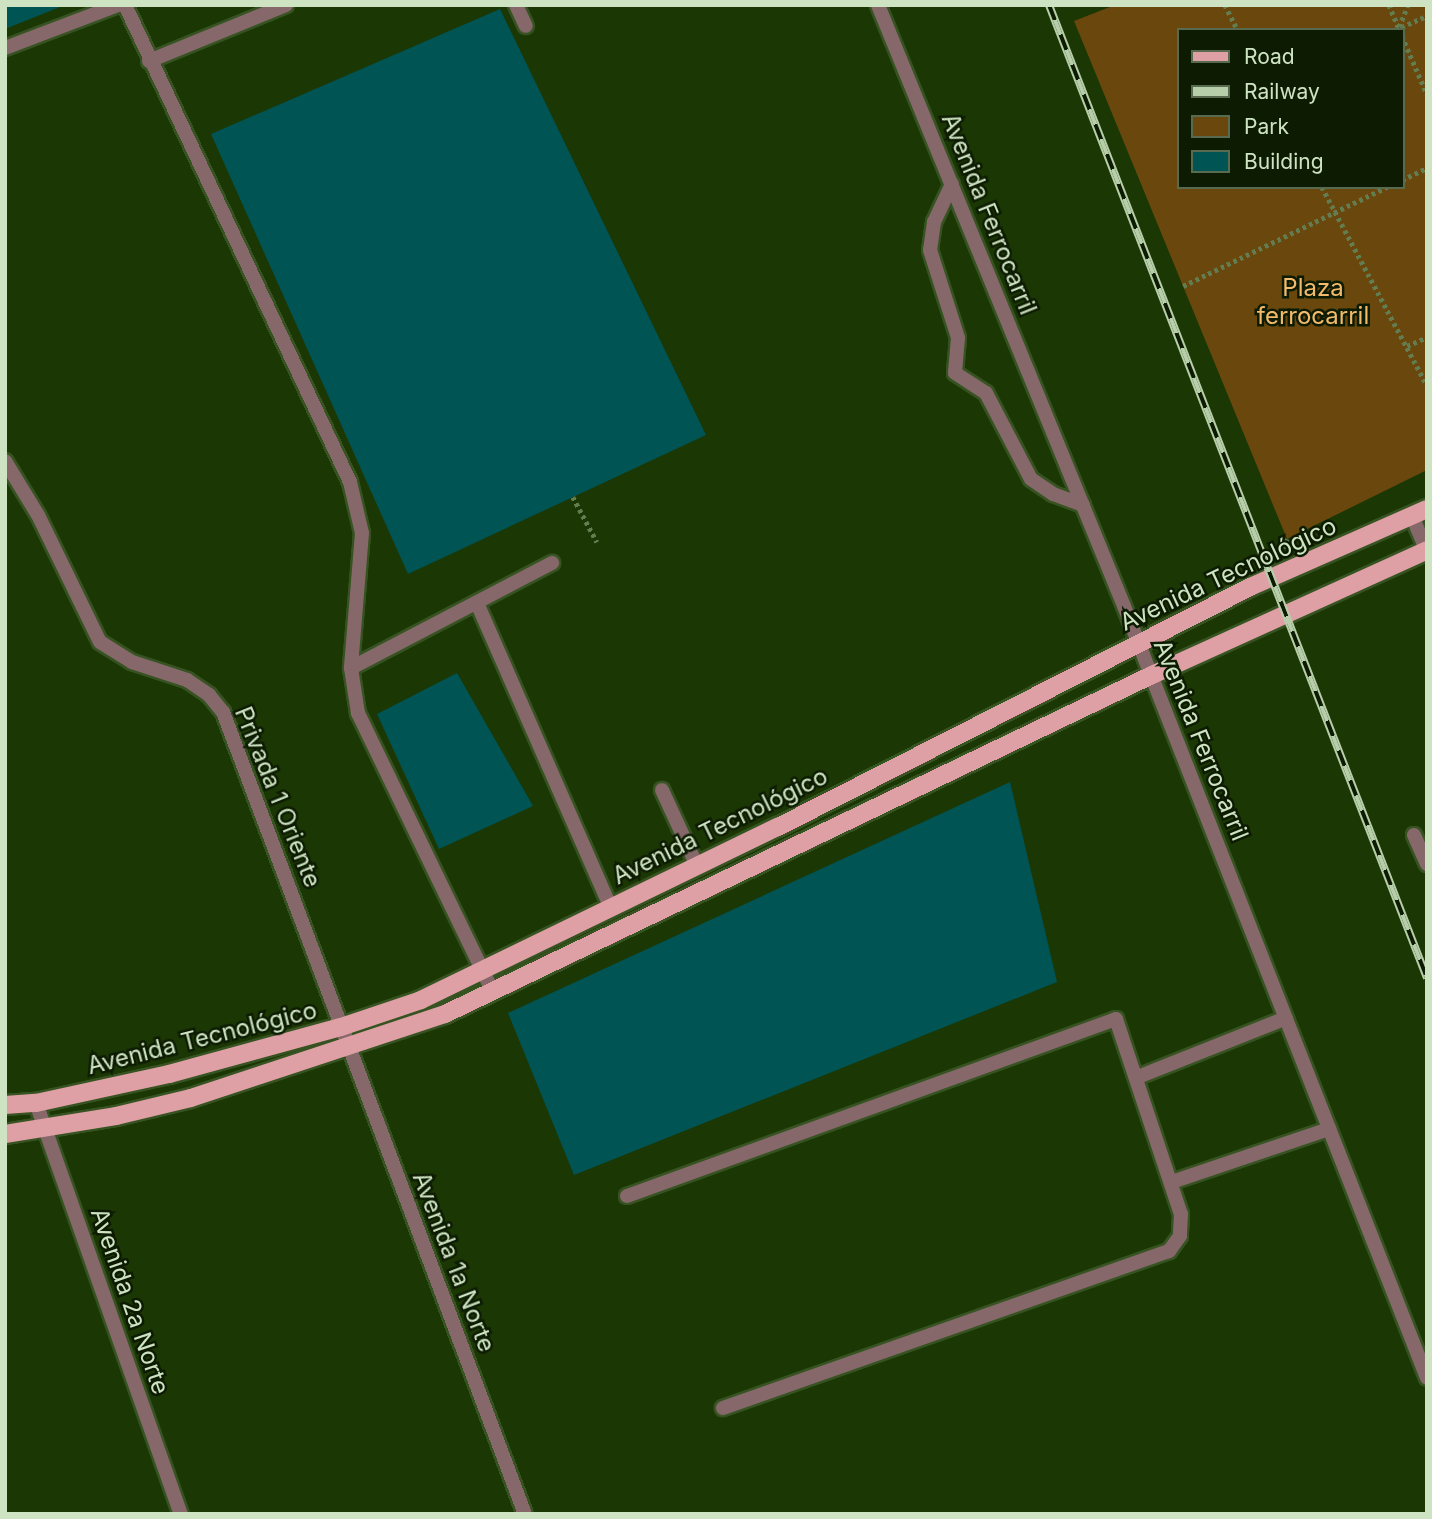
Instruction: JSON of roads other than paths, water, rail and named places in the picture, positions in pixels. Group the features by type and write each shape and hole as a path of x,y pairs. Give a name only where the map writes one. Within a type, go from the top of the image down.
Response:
{"main road":[{"name":"Avenida Tecnológico","path":"5,1105 36,1103 169,1074 341,1027 421,1000 696,864 778,827 1138,642 1419,513"},
{"name":"Avenida Tecnológico","path":"5,1134 191,1098 348,1048 493,992 1152,675 1427,550"}],"street":[{"path":"5,48 118,5"},
{"path":"125,5 359,506 362,561 351,668 358,713 369,741 493,992"},
{"path":"149,61 286,5"},
{"path":"516,5 526,26"},
{"name":"Avenida Ferrocarril","path":"878,5 1152,675 1427,1378"},
{"path":"952,184 934,222 930,243 958,338 955,373 993,402 1031,479 1053,494 1083,505"},
{"name":"Privada 1 Oriente","path":"5,461 38,514 100,642 132,662 187,680 209,695 223,712 341,1027"},
{"path":"1419,513 1427,550"},
{"path":"351,668 552,564"},
{"path":"477,603 610,906"},
{"path":"662,790 696,864"},
{"path":"1414,835 1427,864"},
{"path":"1138,1077 1286,1017"},
{"path":"627,1196 1116,1019 1138,1077 1182,1226 1168,1251 723,1408"},
{"name":"Avenida 1a Norte","path":"341,1027 524,1514"},
{"name":"Avenida 2a Norte","path":"36,1103 181,1514"},
{"path":"1171,1182 1329,1129"}],"railway":[{"path":"1049,5 1427,978"}],"park label":[{"name":"Plaza ferrocarril","path":"1313,302"}]}
